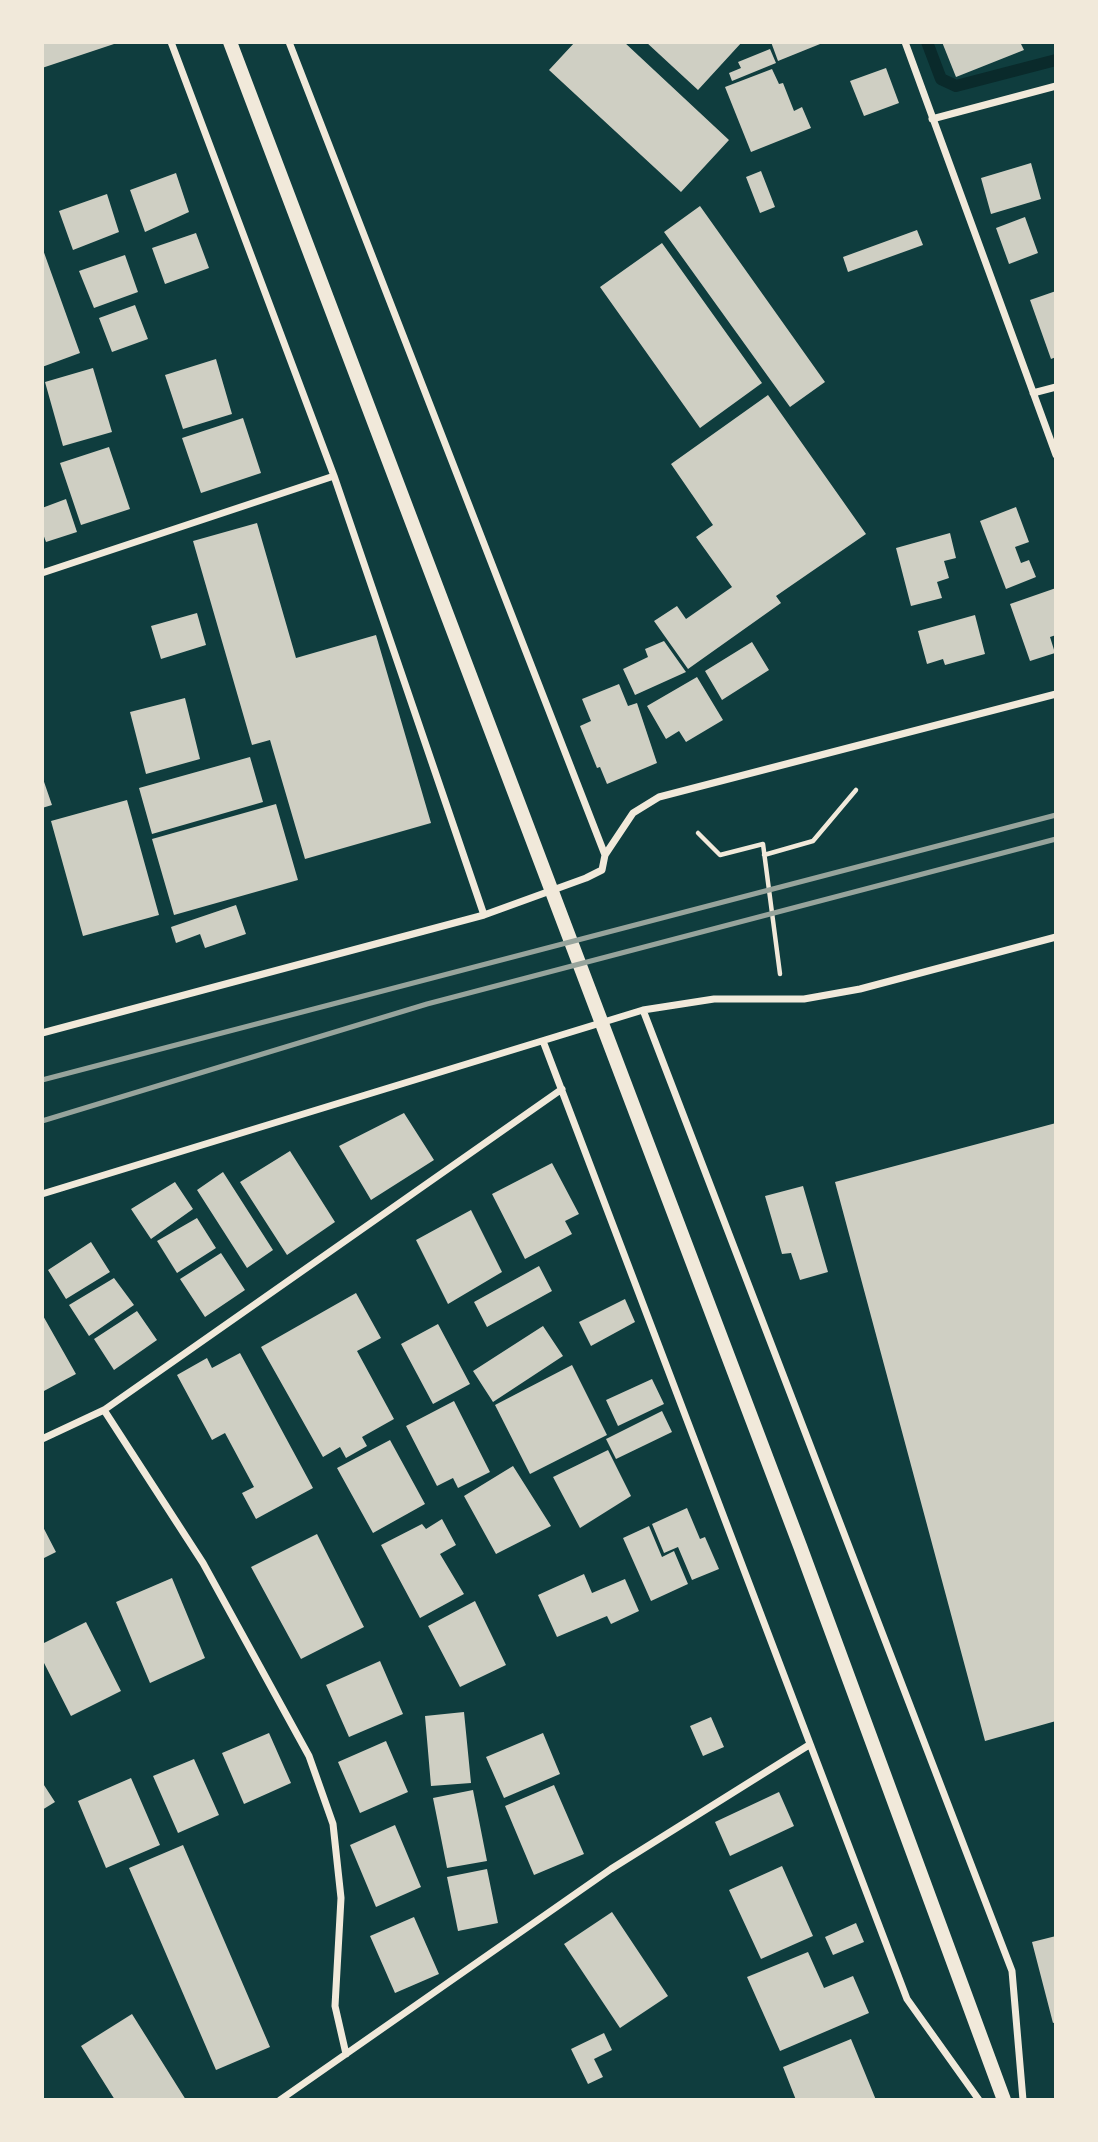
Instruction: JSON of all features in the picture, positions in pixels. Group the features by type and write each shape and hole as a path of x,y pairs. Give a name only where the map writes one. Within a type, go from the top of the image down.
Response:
{"main road":[{"path":"230,42 800,1546 1004,2100"}],"street":[{"path":"171,42 334,476 484,915"},
{"path":"289,42 605,855"},
{"path":"905,42 1056,455"},
{"path":"932,119 1056,86"},
{"path":"1033,393 1056,387"},
{"path":"42,573 334,476"},
{"path":"42,1033 484,915 602,870 605,855 633,813 659,797 1056,694"},
{"path":"42,1194 643,1010 714,999 804,999 838,993 1056,937"},
{"path":"643,1010 1012,1971 1023,2100"},
{"path":"544,1041 907,1999 979,2100"},
{"path":"42,1439 104,1410 562,1089"},
{"path":"104,1410 203,1563 309,1756 333,1824 341,1898 335,2006 346,2054"},
{"path":"280,2100 611,1869 809,1745"}],"path":[{"path":"764,855 813,841 856,790"},
{"path":"698,833 720,855 763,844 780,975"}],"building":[{"path":"42,42 120,42 42,68"},
{"path":"575,42 624,42 729,140 681,192 549,70"},
{"path":"646,42 742,42 698,90"},
{"path":"771,42 825,42 778,61"},
{"path":"942,42 1020,42 1024,50 956,77"},
{"path":"770,49 776,63 732,81 729,73 741,68 738,62"},
{"path":"886,68 899,103 864,116 850,81"},
{"path":"772,69 779,84 783,83 794,111 802,107 811,128 751,152 725,87"},
{"path":"1031,163 1041,199 991,214 981,178"},
{"path":"761,171 775,207 760,213 746,177"},
{"path":"176,173 189,212 145,232 130,190"},
{"path":"107,194 119,232 73,250 59,211"},
{"path":"700,206 825,382 790,407 664,232"},
{"path":"1025,217 1038,253 1009,264 996,228"},
{"path":"917,230 923,245 848,272 843,257"},
{"path":"196,233 209,268 165,284 152,248"},
{"path":"662,243 762,383 700,428 600,287"},
{"path":"42,247 80,353 42,367"},
{"path":"125,255 138,292 94,308 79,271"},
{"path":"1056,291 1056,357 1051,359 1030,300"},
{"path":"135,305 148,339 112,352 99,318"},
{"path":"216,359 232,414 183,429 165,375"},
{"path":"93,368 112,432 63,446 45,382"},
{"path":"768,395 866,534 776,596 781,603 688,669 654,621 677,606 686,619 732,587 696,537 713,525 671,464"},
{"path":"243,418 261,473 201,493 182,438"},
{"path":"109,447 130,509 81,525 60,463"},
{"path":"66,499 77,532 46,542 42,531 42,508"},
{"path":"1016,507 1029,542 1015,547 1021,563 1029,560 1036,577 1006,589 980,521"},
{"path":"257,523 296,658 376,635 431,823 305,859 270,740 252,745 193,541"},
{"path":"950,533 956,558 944,561 949,578 937,582 942,598 911,606 896,548"},
{"path":"1056,588 1056,635 1050,637 1055,653 1030,661 1010,604"},
{"path":"197,613 206,645 161,659 151,626"},
{"path":"975,615 985,654 945,665 943,659 927,664 918,631"},
{"path":"664,641 686,672 635,695 623,669 648,657 645,649"},
{"path":"752,642 769,670 722,700 705,671"},
{"path":"697,677 723,720 686,742 679,731 666,739 647,706"},
{"path":"619,684 628,706 637,703 657,763 607,784 600,767 597,768 580,726 591,721 582,699"},
{"path":"185,698 200,759 146,774 130,712"},
{"path":"250,757 263,802 152,834 139,788"},
{"path":"42,776 52,805 42,808"},
{"path":"127,800 159,915 83,936 51,821"},
{"path":"276,804 298,880 174,915 152,839"},
{"path":"236,905 246,934 205,948 200,934 176,943 171,927"},
{"path":"404,1113 434,1160 371,1200 339,1146"},
{"path":"1056,1123 1056,1721 985,1741 835,1182"},
{"path":"290,1151 335,1222 287,1255 240,1182"},
{"path":"552,1163 579,1214 565,1221 572,1234 525,1259 492,1194"},
{"path":"223,1172 273,1250 247,1268 197,1190"},
{"path":"175,1182 193,1209 151,1239 131,1209"},
{"path":"803,1186 828,1272 800,1280 791,1253 782,1254 765,1196"},
{"path":"471,1210 502,1272 448,1304 416,1240"},
{"path":"197,1218 216,1248 177,1273 157,1241"},
{"path":"91,1242 110,1272 66,1299 48,1270"},
{"path":"221,1253 245,1290 205,1317 180,1279"},
{"path":"539,1266 552,1291 487,1327 474,1302"},
{"path":"114,1278 134,1305 89,1336 69,1305"},
{"path":"356,1293 381,1338 357,1351 394,1419 362,1437 367,1446 346,1458 340,1447 323,1457 261,1347"},
{"path":"625,1299 635,1322 591,1346 579,1322"},
{"path":"137,1311 157,1340 114,1370 94,1339"},
{"path":"42,1314 76,1374 42,1392"},
{"path":"438,1324 470,1384 433,1404 401,1344"},
{"path":"543,1326 563,1356 493,1402 473,1371"},
{"path":"240,1353 313,1488 256,1519 242,1493 254,1487 225,1433 212,1440 177,1375 207,1358 212,1368"},
{"path":"572,1365 607,1435 530,1474 495,1405"},
{"path":"652,1379 664,1404 618,1426 606,1400"},
{"path":"454,1401 490,1472 458,1488 453,1478 437,1486 406,1426"},
{"path":"662,1411 672,1432 616,1459 606,1439"},
{"path":"390,1440 425,1504 373,1533 337,1468"},
{"path":"608,1450 631,1496 580,1528 553,1477"},
{"path":"513,1466 551,1526 496,1554 464,1496"},
{"path":"687,1508 700,1539 705,1537 719,1569 692,1580 678,1547 664,1553 652,1524"},
{"path":"442,1519 456,1545 440,1554 464,1594 420,1618 381,1545 422,1524 426,1529"},
{"path":"42,1525 56,1552 42,1559"},
{"path":"649,1526 662,1557 674,1551 688,1584 651,1601 623,1538"},
{"path":"317,1534 364,1627 301,1659 251,1567"},
{"path":"584,1574 592,1593 625,1579 639,1611 611,1624 607,1616 557,1637 538,1595"},
{"path":"172,1578 205,1658 150,1683 116,1602"},
{"path":"475,1601 506,1665 460,1687 428,1626"},
{"path":"86,1622 121,1691 71,1716 42,1659 42,1644"},
{"path":"380,1661 403,1714 349,1737 326,1685"},
{"path":"464,1712 471,1783 431,1786 425,1716"},
{"path":"711,1717 724,1747 703,1756 690,1726"},
{"path":"269,1733 291,1783 244,1804 222,1753"},
{"path":"543,1733 560,1774 504,1798 486,1757"},
{"path":"386,1741 408,1792 360,1813 338,1762"},
{"path":"194,1759 219,1815 178,1833 153,1776"},
{"path":"131,1778 160,1845 106,1868 78,1801"},
{"path":"42,1782 55,1802 42,1810"},
{"path":"554,1785 584,1854 534,1875 505,1806"},
{"path":"473,1790 487,1861 447,1868 433,1798"},
{"path":"779,1792 794,1826 730,1856 715,1822"},
{"path":"395,1825 421,1887 376,1907 350,1845"},
{"path":"183,1845 270,2047 216,2070 129,1868"},
{"path":"782,1866 813,1936 761,1959 729,1890"},
{"path":"487,1869 498,1923 458,1931 447,1877"},
{"path":"612,1912 668,1996 620,2028 564,1944"},
{"path":"414,1917 439,1974 395,1993 370,1936"},
{"path":"856,1923 864,1942 833,1955 825,1937"},
{"path":"1056,1936 1056,2022 1053,2023 1032,1942"},
{"path":"808,1952 824,1988 853,1976 869,2013 780,2051 747,1977"},
{"path":"132,2014 186,2100 115,2100 81,2046"},
{"path":"604,2033 612,2050 594,2059 603,2077 588,2084 571,2049"},
{"path":"851,2039 876,2100 796,2100 783,2067"}],"waterway":[{"path":"927,42 941,79 956,86 1056,60"}],"railway":[{"path":"42,1080 1056,815"},
{"path":"42,1121 427,1004 1056,839"}]}
